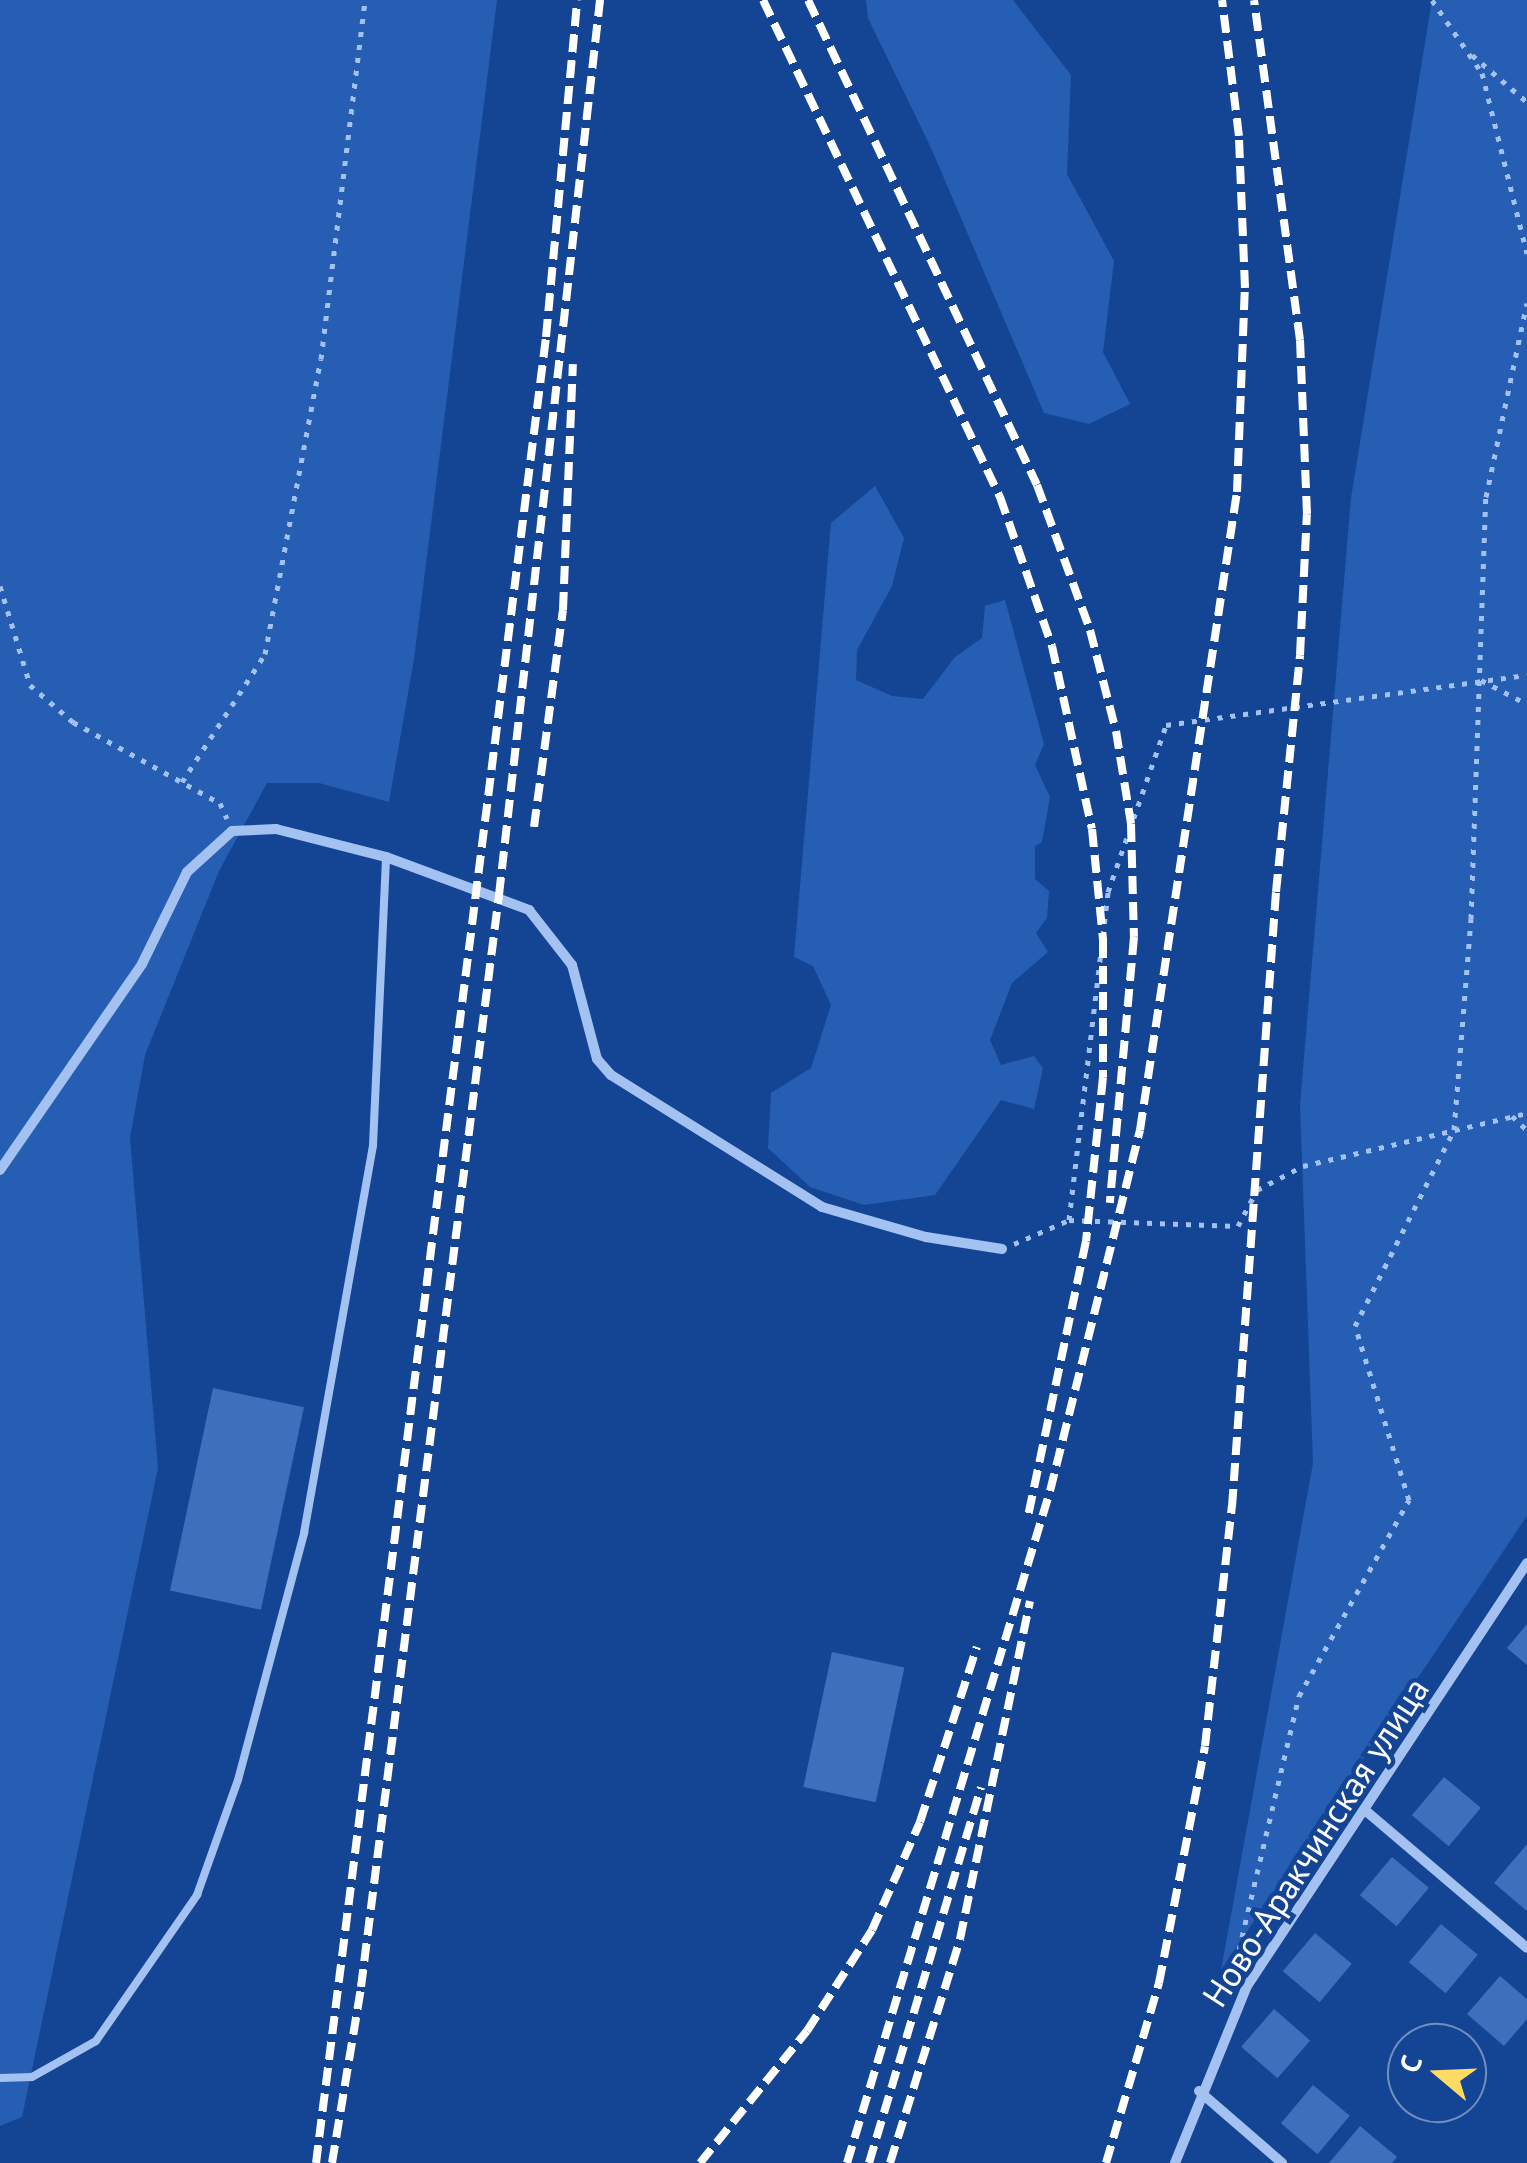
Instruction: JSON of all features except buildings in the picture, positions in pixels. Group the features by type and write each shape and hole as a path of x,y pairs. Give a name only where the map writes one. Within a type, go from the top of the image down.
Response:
{"street":[{"path":"0,1170 36,1109 142,964 188,872 232,830 276,829 386,857 529,910 572,965 597,1059 611,1076 736,1155 850,1219 1002,1249"},
{"name":"Ново-Аракчинская улица","path":"1175,2163 1199,2091 1247,1986 1527,1563"},
{"path":"1366,1811 1527,1948"},
{"path":"1199,2091 1282,2163"}],"lane":[{"path":"0,2078 32,2077 96,2041 197,1895 238,1780 304,1532 373,1146 386,857"}],"path":[{"path":"182,782 266,654 321,360 365,0"},
{"path":"1432,0 1482,73 1527,253"},
{"path":"1467,51 1527,102"},
{"path":"1231,1984 1299,1696 1409,1500 1355,1326 1454,1130 1480,680 1486,497 1527,303"},
{"path":"0,586 30,685 73,722 220,802 232,830"},
{"path":"1069,1220 1108,892 1166,725 1527,675"},
{"path":"1480,680 1527,704"},
{"path":"1002,1249 1069,1220 1238,1226 1256,1190 1302,1166 1527,1112"},
{"path":"1512,1116 1527,1130"}],"shaded area":[{"path":"0,0 497,0 414,659 389,802 319,783 267,783 219,871 145,1055 130,1138 158,1468 22,2117 0,2126"},
{"path":"866,0 1013,0 1071,75 1067,174 1114,261 1103,352 1130,404 1089,424 1044,413 932,150 868,18"},
{"path":"1432,0 1527,0 1527,1516 1221,1970 1313,1463 1300,1105 1351,498"},
{"path":"875,486 904,538 892,586 857,650 856,680 892,696 923,699 955,657 982,638 985,606 1005,600 1044,744 1035,765 1050,797 1042,842 1035,846 1035,879 1049,891 1047,918 1036,933 1048,952 1012,983 990,1040 1001,1065 1034,1056 1043,1068 1034,1109 1001,1100 935,1195 864,1205 810,1187 768,1148 771,1093 811,1068 831,1005 813,966 794,957 831,523"}],"railway":[{"path":"316,2163 546,337 577,0"},
{"path":"332,2163 361,1987 499,895 600,0"},
{"path":"763,0 1000,497 1052,646 1092,829 1103,940 1103,1077 1086,1241 1027,1520"},
{"path":"808,0 1037,485 1090,630 1116,731 1131,824 1134,937 1110,1203"},
{"path":"847,2163 1050,1491 1140,1130 1237,492 1245,288 1239,136 1222,0"},
{"path":"1106,2163 1159,1983 1205,1746 1232,1507 1276,892 1300,655 1307,514 1300,340 1254,0"},
{"path":"534,827 563,610 573,364"},
{"path":"890,2163 960,1939 1030,1601"},
{"path":"700,2163 807,2031 872,1930 920,1822 977,1647"},
{"path":"869,2163 981,1787"}]}
